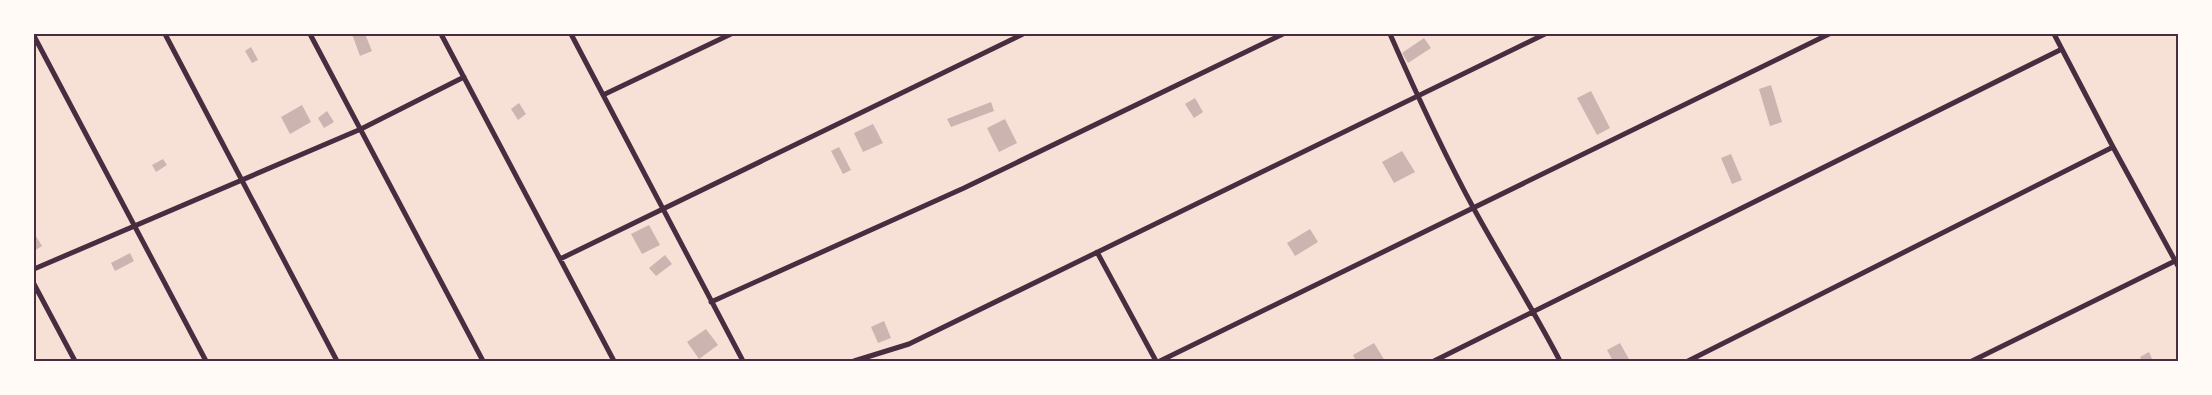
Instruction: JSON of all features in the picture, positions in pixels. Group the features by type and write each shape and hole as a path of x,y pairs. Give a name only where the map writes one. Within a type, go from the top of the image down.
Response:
{"street":[{"path":"165,34 337,361"},
{"path":"310,34 484,361"},
{"path":"441,34 614,361"},
{"path":"571,34 743,361"},
{"path":"603,94 731,34"},
{"path":"560,259 1024,34"},
{"path":"711,302 964,188 1283,34"},
{"path":"1390,34 1417,96 1474,208 1534,311 1560,361"},
{"path":"854,361 909,344 1546,34"},
{"path":"1160,361 1829,34"},
{"path":"1972,361 2177,263 2112,147 2054,34"},
{"path":"34,36 206,361"},
{"path":"1434,361 2062,49"},
{"path":"34,270 361,129 464,77"},
{"path":"1688,361 2112,147"},
{"path":"1098,252 1156,361"},
{"path":"34,284 75,361"}],"building":[{"path":"352,34 365,34 372,51 360,56"},
{"path":"1424,38 1431,48 1408,63 1402,53"},
{"path":"251,47 258,60 252,63 245,51"},
{"path":"1771,85 1782,122 1770,126 1759,89"},
{"path":"1591,91 1610,128 1597,135 1577,98"},
{"path":"1195,98 1203,112 1194,118 1185,104"},
{"path":"991,102 994,111 951,127 947,119"},
{"path":"519,103 526,114 518,120 511,109"},
{"path":"302,105 311,122 290,134 281,117"},
{"path":"327,111 334,122 324,128 318,118"},
{"path":"1005,119 1017,143 999,152 987,128"},
{"path":"873,124 883,143 863,152 854,133"},
{"path":"839,147 851,170 843,174 831,151"},
{"path":"1402,151 1415,172 1394,183 1382,162"},
{"path":"1731,154 1742,180 1732,184 1721,158"},
{"path":"163,159 167,165 156,172 152,165"},
{"path":"649,225 660,245 642,254 631,234"},
{"path":"1310,229 1318,242 1295,256 1287,243"},
{"path":"34,233 42,246 34,251"},
{"path":"130,253 134,261 115,271 111,263"},
{"path":"665,255 672,264 656,276 649,268"},
{"path":"884,321 891,338 878,343 871,327"},
{"path":"706,329 718,345 699,359 687,342"},
{"path":"1374,343 1385,361 1356,361 1353,355"},
{"path":"1620,343 1630,361 1613,361 1607,350"},
{"path":"2149,352 2153,361 2142,361 2140,357"}]}
